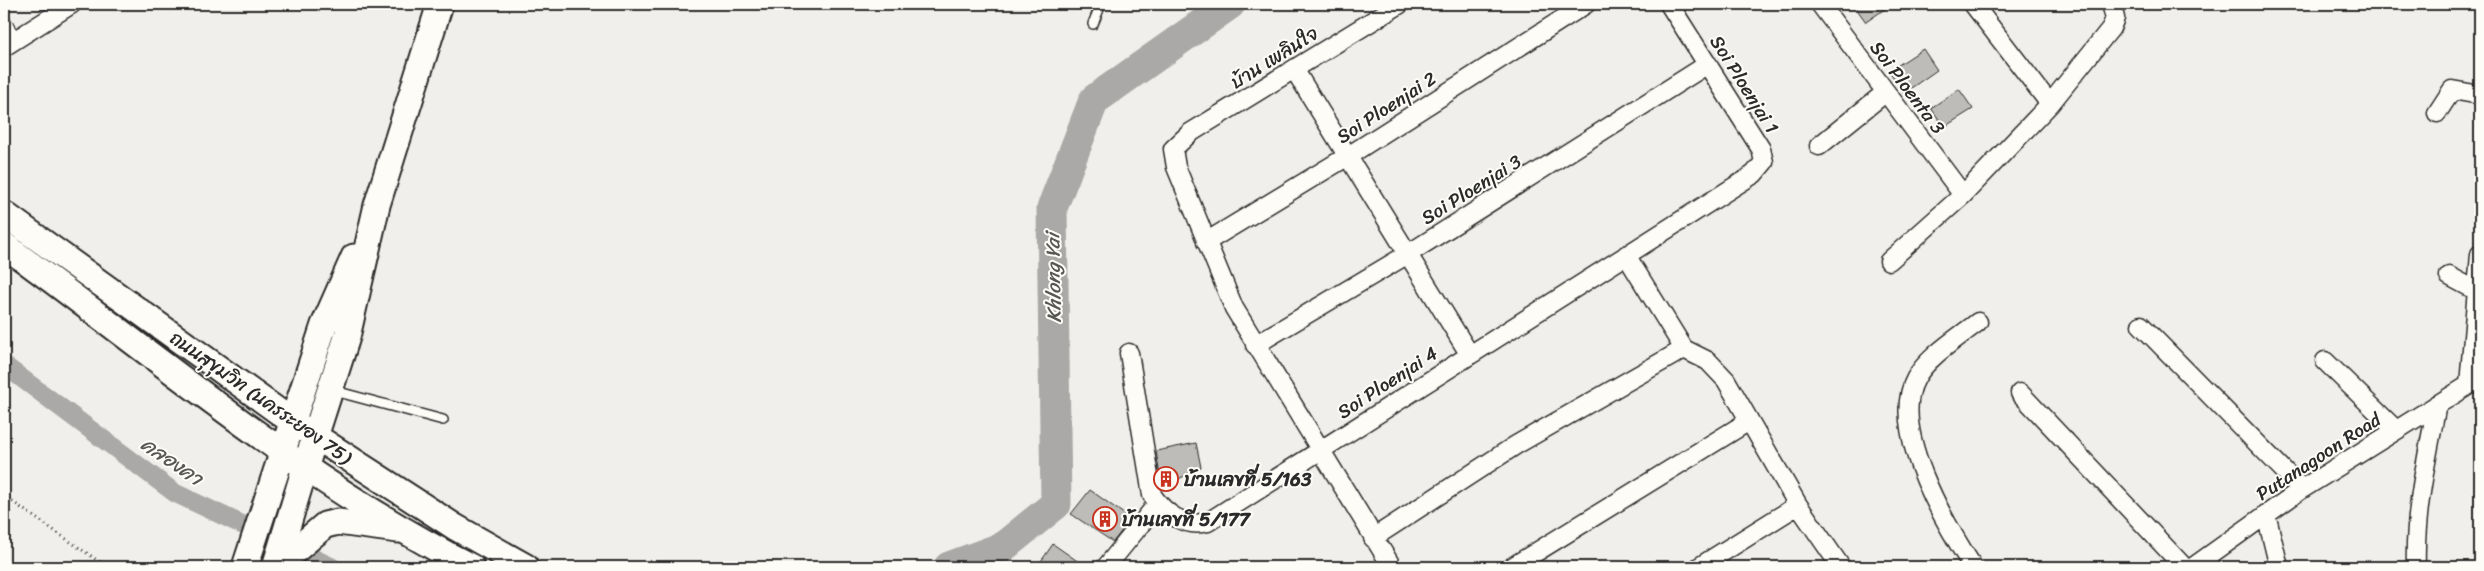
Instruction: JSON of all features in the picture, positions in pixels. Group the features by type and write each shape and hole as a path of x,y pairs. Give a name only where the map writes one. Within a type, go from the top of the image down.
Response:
{"street":[{"path":"4,26 7,45 72,4"},
{"path":"276,567 347,337 377,205 440,4"},
{"name":"บ้าน เพลินใจ","path":"1206,242 1176,167 1173,149 1190,133 1400,4"},
{"name":"Soi Ploenjai 2","path":"1206,242 1348,156 1586,4"},
{"name":"Soi Ploenjai 1","path":"1669,4 1761,149 1764,162"},
{"name":"Soi Ploenta 3","path":"1820,4 1963,195"},
{"path":"1973,4 2050,104"},
{"path":"1889,261 1963,195 2050,104 2111,28 2113,11"},
{"name":"Soi Ploenjai 3","path":"1255,345 1408,254 1708,64"},
{"path":"1294,69 1470,355"},
{"path":"2437,113 2452,90 2480,95"},
{"path":"1820,146 1886,92"},
{"name":"Soi Ploenjai 4","path":"1158,503 1185,522 1198,525 1208,522 1754,174 1764,162"},
{"path":"246,567 324,325 377,205"},
{"name":"ถนนสุขุมวิท (นครระยอง 75)","path":"4,214 316,438 455,527 526,567"},
{"path":"1206,242 1234,308 1255,345 1392,567"},
{"name":"ถนนสุขุมวิท (นครระยอง 75)","path":"4,245 305,468 406,530 471,567"},
{"path":"2475,384 2477,291 2480,254"},
{"path":"1626,255 1684,349 1708,361 1716,368 1798,505 1841,567"},
{"path":"2449,276 2477,291"},
{"path":"1974,567 1944,515 1920,467 1907,414 1911,390 1916,377 1926,365 1978,322"},
{"path":"2141,325 2302,489"},
{"path":"1373,538 1516,445 1684,349"},
{"path":"1106,567 1158,503 1149,486 1129,353"},
{"path":"2325,361 2396,430"},
{"path":"263,400 281,394 296,381 312,362"},
{"name":"Putanagoon Road","path":"2193,567 2302,489 2437,404 2475,384"},
{"path":"2020,393 2184,567"},
{"path":"2416,567 2415,538 2420,497 2437,404"},
{"path":"1512,567 1749,421"},
{"path":"1699,567 1798,505"},
{"path":"2266,514 2279,567"},
{"path":"276,567 325,525 338,522 406,530"}],"lane":[{"path":"1093,24 1101,4"},
{"path":"331,390 444,420"}],"path":[{"path":"4,496 107,567"}],"building":[{"path":"1853,4 1892,4 1866,22"},
{"path":"1923,49 1937,70 1904,93 1889,71"},
{"path":"1959,89 1973,109 1944,127 1931,108"},
{"name":"บ้านเลขที่ 5/163","path":"1196,443 1201,467 1162,488 1156,451"},
{"name":"บ้านเลขที่ 5/177","path":"1090,490 1131,519 1113,542 1071,514"},
{"path":"1053,544 1086,567 1037,567"}],"waterway":[{"name":"Khlong Yai","path":"949,567 1003,547 1056,504 1052,208 1094,100 1230,4"},
{"name":"คลองคา","path":"4,365 175,493 332,567"}],"place":[{"name":"บ้านเลขที่ 5/163","path":"1166,479"},
{"name":"บ้านเลขที่ 5/177","path":"1105,519"}]}
